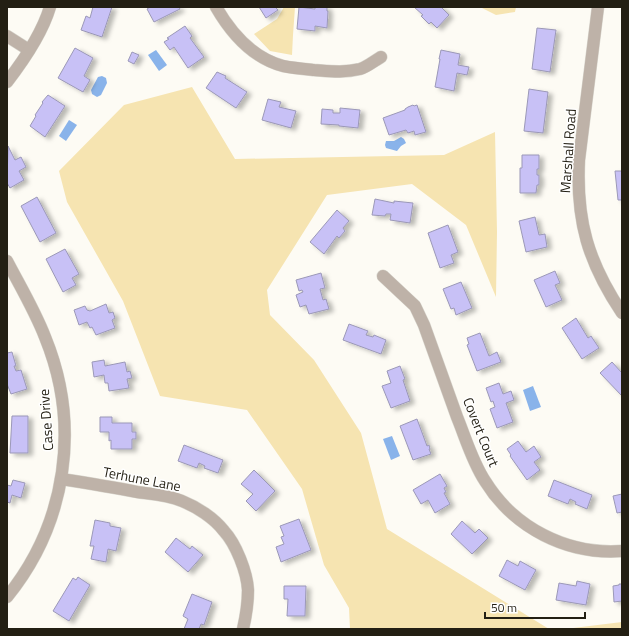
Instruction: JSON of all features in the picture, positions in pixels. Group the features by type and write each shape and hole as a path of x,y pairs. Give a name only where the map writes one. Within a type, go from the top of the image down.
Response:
{"street":[{"path":"7,82 29,50 46,20 50,7"},
{"path":"216,7 226,24 240,40 267,60 283,66 338,72 361,69 381,57"},
{"name":"Marshall Road","path":"598,7 579,160 578,182 584,232 590,255 600,277 622,313"},
{"path":"7,36 29,50"},
{"name":"Case Drive","path":"7,261 35,315 55,365 64,415 65,445 62,479 49,525 25,573 7,597"},
{"name":"Covert Court","path":"383,276 415,306 424,325 473,460 485,482 500,501 514,516 547,538 585,550 609,552 622,551"},
{"name":"Terhune Lane","path":"62,479 181,500 196,507 210,518 225,531 236,549 244,568 248,588 248,610 243,629"}],"shaded area":[{"path":"284,7 295,7 292,55 270,51 254,34 277,19"},
{"path":"480,7 516,7 515,12 496,15"},
{"path":"192,87 235,159 444,155 495,132 497,232 496,297 466,225 412,184 327,195 267,290 270,315 314,360 361,433 387,529 549,629 350,629 349,608 324,565 302,489 247,410 160,396 123,301 67,202 59,171 124,105"},
{"path":"622,622 622,629 565,629"}],"water":[{"path":"156,50 167,65 159,71 148,55"},
{"path":"102,76 106,78 107,83 101,95 97,97 92,94 91,90 98,77"},
{"path":"69,120 77,125 66,141 59,136"},
{"path":"401,137 406,143 397,151 386,148 386,141 394,141"},
{"path":"533,386 541,407 530,411 523,390"},
{"path":"392,436 400,456 391,460 383,439"}],"building":[{"path":"93,7 112,7 102,37 81,30 86,16 90,18"},
{"path":"150,7 179,7 180,9 154,22 147,9"},
{"path":"259,7 275,7 278,10 266,18"},
{"path":"299,7 315,9 315,7 327,7 327,28 315,26 315,31 297,29"},
{"path":"414,7 441,7 449,15 437,28 431,22 429,24 421,16 423,15"},
{"path":"185,26 192,36 190,38 204,57 188,68 174,47 170,50 164,42 169,39 167,38"},
{"path":"537,28 556,30 550,72 532,69"},
{"path":"75,48 93,58 84,76 90,80 83,92 58,78"},
{"path":"441,50 460,54 458,65 469,67 467,75 457,73 454,91 435,87"},
{"path":"132,52 139,55 134,64 128,61"},
{"path":"217,72 226,76 225,78 247,92 236,108 206,88"},
{"path":"529,89 548,92 543,133 524,131"},
{"path":"48,95 65,106 45,137 30,126 43,103 42,102"},
{"path":"268,99 281,102 279,107 296,111 291,128 262,120"},
{"path":"413,105 417,105 426,132 415,135 414,131 408,133 406,130 389,135 383,118 405,110"},
{"path":"340,108 360,110 358,128 321,124 322,109 333,110 333,113 340,113"},
{"path":"8,146 15,160 21,157 26,167 19,171 24,180 10,188 7,183"},
{"path":"522,155 539,155 539,169 537,169 537,175 539,175 539,185 537,185 536,193 520,193 520,168 522,168"},
{"path":"615,171 622,171 622,200 618,200"},
{"path":"37,197 56,233 40,242 21,206"},
{"path":"375,199 394,203 394,201 413,203 410,223 390,220 391,214 386,214 385,216 372,215"},
{"path":"337,210 349,221 343,228 345,231 339,238 337,236 324,254 310,242"},
{"path":"535,217 539,235 545,234 547,247 526,252 519,221"},
{"path":"448,225 458,252 451,255 454,263 440,268 428,233"},
{"path":"65,249 79,274 72,278 76,285 63,292 46,259"},
{"path":"555,271 560,283 555,285 562,300 546,307 534,280"},
{"path":"321,273 325,288 320,289 323,300 326,299 329,309 309,314 306,305 300,307 296,295 303,292 302,290 299,291 296,280"},
{"path":"461,282 472,308 456,315 454,308 451,309 443,289"},
{"path":"106,304 109,313 113,312 115,318 112,320 115,328 96,335 92,327 90,328 87,322 79,325 74,310 85,306 87,310 90,311"},
{"path":"576,318 588,338 591,336 599,348 582,359 562,328"},
{"path":"349,324 368,331 366,335 373,337 374,335 386,340 381,354 343,340"},
{"path":"480,333 489,356 497,352 501,362 477,371 467,345 469,344 467,338"},
{"path":"12,352 16,371 21,370 27,389 11,394 7,384 7,353"},
{"path":"104,360 105,366 125,362 127,372 130,371 132,378 127,379 129,388 109,391 108,383 105,383 104,375 94,377 92,362"},
{"path":"612,362 622,373 622,396 600,373"},
{"path":"400,366 405,379 403,380 410,401 391,408 382,386 391,383 387,371"},
{"path":"499,383 503,394 511,391 514,400 506,403 513,422 497,428 490,409 495,407 493,401 491,402 486,388"},
{"path":"12,416 28,416 28,453 10,453"},
{"path":"100,417 112,417 112,423 132,423 132,432 136,432 136,439 132,439 132,449 111,449 109,432 100,432"},
{"path":"417,419 427,446 429,445 431,454 413,460 400,426"},
{"path":"518,441 526,452 534,446 541,457 534,462 540,470 527,480 510,456 511,455 507,449"},
{"path":"184,445 223,460 218,473 204,468 205,466 199,463 197,468 178,461"},
{"path":"254,470 275,491 256,511 246,501 253,494 241,484"},
{"path":"440,474 447,486 444,488 446,492 444,493 450,504 435,513 428,500 421,504 413,490"},
{"path":"13,480 25,483 21,498 12,495 10,503 7,502 7,485 11,486"},
{"path":"554,480 592,495 587,509 575,504 576,502 570,499 568,504 548,496"},
{"path":"622,494 622,512 617,513 613,496"},
{"path":"299,519 311,550 281,562 276,547 284,544 281,537 284,536 280,526"},
{"path":"95,520 110,523 110,526 121,528 116,551 108,549 106,562 91,559 94,546 90,546"},
{"path":"462,521 475,533 479,529 488,538 472,554 451,534"},
{"path":"176,538 190,549 192,546 203,555 188,572 165,552"},
{"path":"507,560 518,566 520,561 536,570 525,590 499,576"},
{"path":"78,577 90,585 69,621 53,611 73,578 76,580"},
{"path":"577,581 590,584 586,605 556,600 559,583 576,586"},
{"path":"622,584 622,601 614,602 613,586"},
{"path":"284,586 306,586 305,616 287,616 288,599 284,599"},
{"path":"192,594 212,602 204,625 201,624 199,629 184,629 188,619 183,616"}]}
